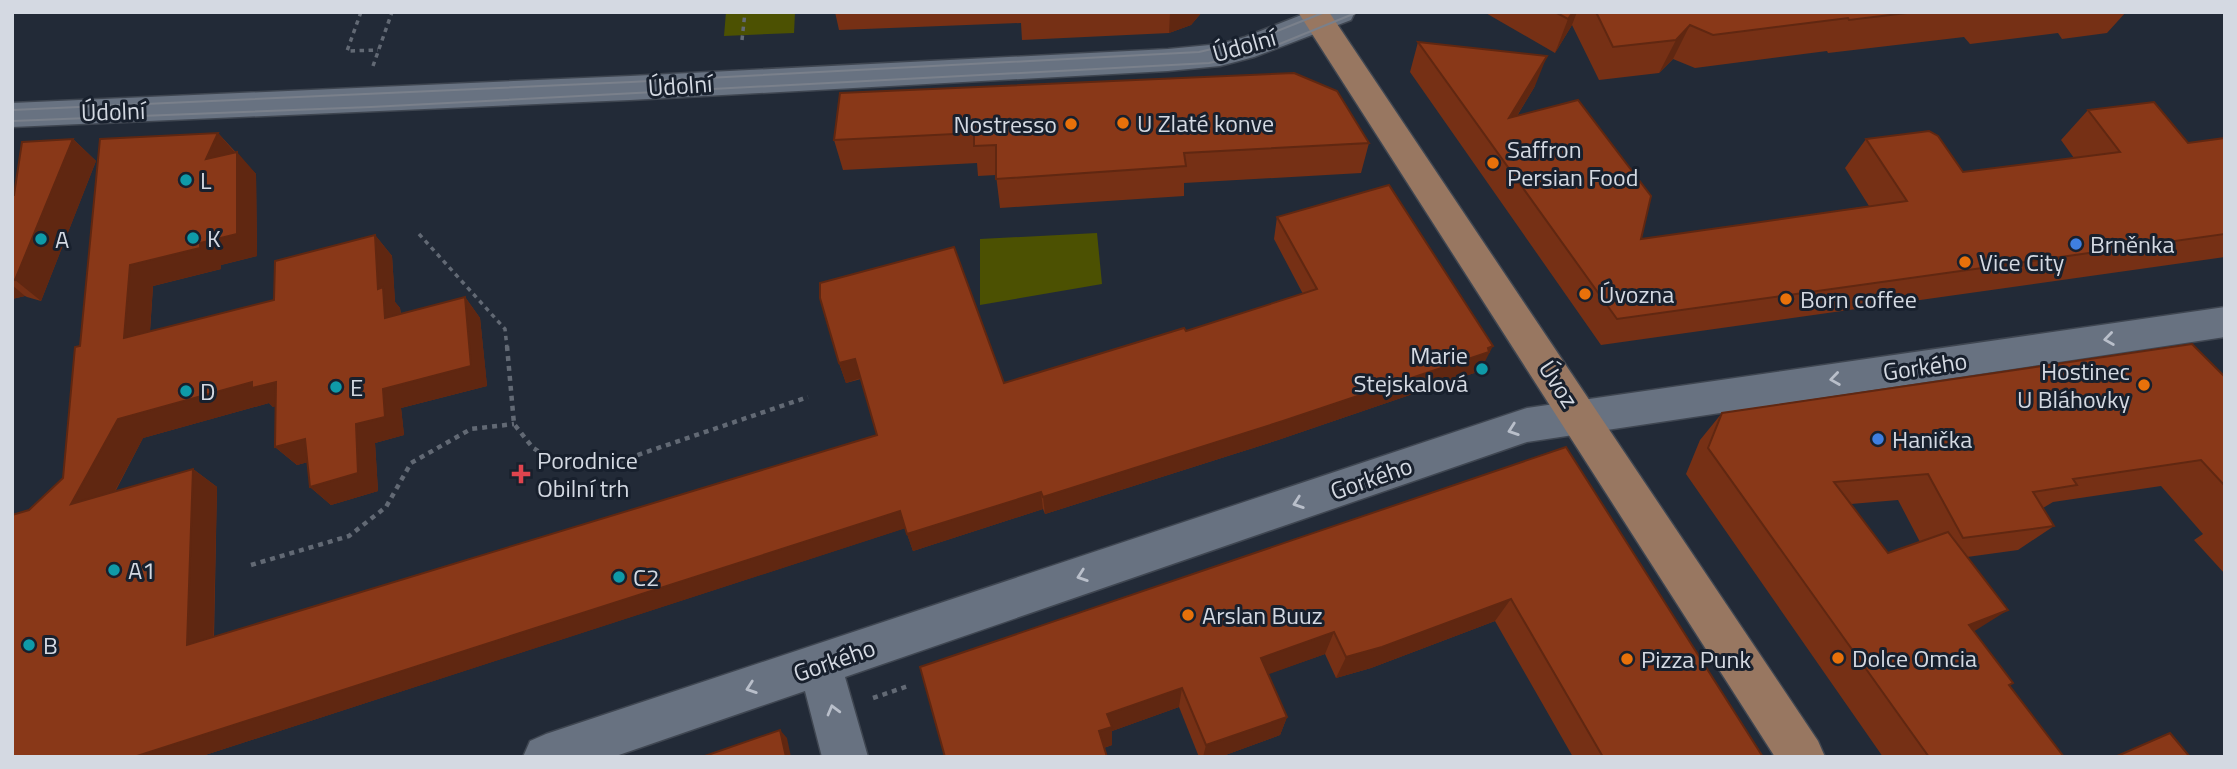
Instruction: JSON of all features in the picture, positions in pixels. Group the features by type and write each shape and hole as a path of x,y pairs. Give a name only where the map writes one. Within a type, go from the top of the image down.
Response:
{"main road":[{"name":"Úvoz","path":"1324,15 1802,757"}],"street":[{"name":"Údolní","path":"12,116 617,89 1168,60 1236,51 1324,15"},
{"name":"Gorkého","path":"546,757 1527,425 1580,415 2225,322"},
{"path":"2156,332 2180,363"},
{"path":"820,664 845,757"}],"path":[{"path":"247,12 263,12"},
{"path":"361,12 347,51 378,50"},
{"path":"372,67 392,12"},
{"path":"742,40 745,12"},
{"path":"419,234 505,329 514,424 533,448 565,467 617,462 807,397"},
{"path":"251,565 349,536 386,507 411,463 471,429 514,424"}],"shaded area":[{"path":"726,12 795,12 794,33 724,36"},
{"path":"1097,233 1102,284 980,305 980,239"}],"building":[{"path":"1555,12 1573,12 1568,19"},
{"path":"1596,12 1915,12 1713,35 1690,25 1676,40 1613,47"},
{"path":"1418,42 1547,56 1509,118 1578,100 1651,196 1641,239 1907,201 1866,139 1929,131 1938,136 1963,172 2120,152 2088,110 2154,102 2188,143 2225,138 2225,234 1617,319"},
{"path":"1294,73 1337,91 1369,143 1184,153 1186,166 996,179 996,145 974,146 974,133 834,140 840,93"},
{"path":"218,133 206,159 237,152 237,234 200,243 200,248 130,265 124,338 274,300 275,261 375,235 378,289 383,287 385,318 465,297 471,366 383,389 385,417 356,424 358,473 310,487 305,439 275,447 276,382 252,388 252,382 118,419 71,504 193,469 187,645 877,435 855,359 839,363 820,298 820,283 954,247 1004,383 1184,328 1186,331 1317,289 1277,217 1389,185 1493,346 1488,348 1489,352 1043,497 1041,492 907,534 900,511 134,757 12,757 12,515 29,510 63,478 75,347 80,346 100,139"},
{"path":"73,139 15,280 12,279 12,195 22,142"},
{"path":"2192,344 2225,377 2225,486 2201,460 2073,479 2077,485 2033,492 2054,526 1963,538 1928,474 1834,482 1888,553 1948,532 2008,610 1969,625 2013,683 2009,685 2064,757 1929,757 1708,448 1722,413"},
{"path":"1566,447 1763,757 1603,757 1511,599 1382,647 1346,657 1334,632 1261,658 1287,717 1206,745 1182,688 1107,714 1112,727 1099,731 1107,757 945,757 920,667"},
{"path":"780,730 786,757 702,757"},
{"path":"2170,733 2190,757 2115,757"}],"tram line":[{"path":"12,110 631,82 1199,52 1262,37 1325,12"},
{"path":"12,121 371,107 1209,63 1260,52 1358,12"}],"place":[{"name":"U Zlaté konve","path":"1123,123"},
{"name":"Nostresso","path":"1071,124"},
{"name":"Saffron Persian Food","path":"1493,163"},
{"name":"L","path":"186,180"},
{"name":"K","path":"193,238"},
{"name":"A","path":"41,239"},
{"name":"Brněnka","path":"2076,244"},
{"name":"Vice City","path":"1965,262"},
{"name":"Úvozna","path":"1585,294"},
{"name":"Born coffee","path":"1786,299"},
{"name":"Marie Stejskalová","path":"1482,369"},
{"name":"Hostinec U Bláhovky","path":"2144,385"},
{"name":"E","path":"336,387"},
{"name":"D","path":"186,391"},
{"name":"Hanička","path":"1878,439"},
{"name":"Porodnice Obilní trh","path":"521,474"},
{"name":"A1","path":"114,570"},
{"name":"C2","path":"619,577"},
{"name":"Arslan Buuz","path":"1188,615"},
{"name":"B","path":"29,645"},
{"name":"Dolce Omcia","path":"1838,658"},
{"name":"Pizza Punk","path":"1627,659"}]}
